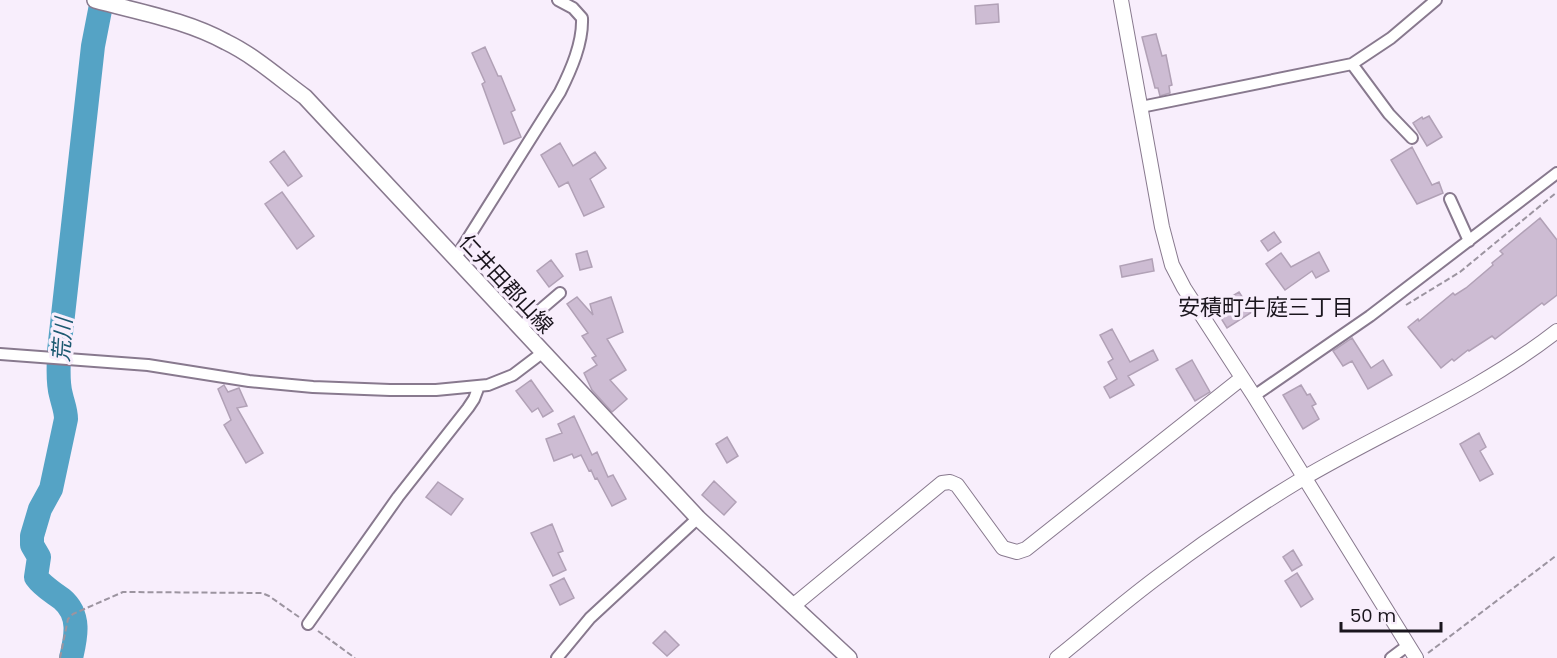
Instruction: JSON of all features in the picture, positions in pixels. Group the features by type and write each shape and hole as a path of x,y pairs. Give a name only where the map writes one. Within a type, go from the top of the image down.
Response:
{"main road":[{"name":"仁井田郡山線","path":"95,0 121,4 224,40 305,97 698,519 794,605 844,656"}],"street":[{"path":"455,260 560,92 570,71 579,42 582,18 558,0"},
{"path":"1141,106 1352,64 1391,38 1436,0"},
{"path":"1124,1 1162,227 1172,265 1184,288 1254,396 1416,658"},
{"path":"1352,64 1389,114 1412,138"},
{"path":"1254,396 1381,308 1557,173"},
{"path":"1449,199 1469,241"},
{"path":"519,328 560,293"},
{"path":"1057,658 1171,567 1229,525 1304,478 1458,396 1538,346 1557,331"},
{"path":"0,354 148,365 249,381 313,387 390,390 479,386 507,379 542,353"},
{"path":"794,605 942,483 950,482 957,485 1003,548 1017,552 1026,549 1242,378"},
{"path":"308,624 398,497 468,408 479,386"},
{"path":"557,658 590,618 698,519"},
{"path":"1391,658 1407,646"}],"path":[{"path":"1381,308 1387,310 1399,308 1460,272 1557,192"},
{"path":"1422,658 1557,555"},
{"path":"60,658 68,619 123,592 262,593 355,658"}],"building":[{"path":"998,4 999,22 976,24 975,6"},
{"path":"1156,34 1162,56 1166,55 1172,85 1169,86 1170,93 1160,96 1158,88 1155,88 1142,37"},
{"path":"485,47 498,76 501,76 515,110 511,112 521,137 504,144 482,84 485,82 472,53"},
{"path":"1429,116 1442,137 1427,146 1413,123 1422,117 1423,119"},
{"path":"560,143 573,166 595,152 606,168 590,179 604,207 584,216 568,182 559,187 541,155"},
{"path":"1412,147 1432,185 1439,182 1443,193 1417,204 1391,160"},
{"path":"284,151 302,176 288,186 270,162"},
{"path":"282,192 314,236 297,249 265,204"},
{"path":"1540,218 1557,240 1557,295 1544,305 1542,303 1495,339 1492,336 1441,368 1408,327 1418,319 1419,321 1453,293 1455,295 1466,288 1493,265 1492,263 1503,254 1500,251"},
{"path":"1274,232 1281,242 1268,251 1261,241"},
{"path":"587,251 592,267 580,270 576,254"},
{"path":"1319,252 1329,271 1316,278 1312,271 1285,290 1266,264 1281,253 1291,267"},
{"path":"1152,259 1154,271 1122,277 1120,266"},
{"path":"551,260 563,276 549,287 537,271"},
{"path":"1239,292 1252,312 1227,328 1214,307"},
{"path":"577,297 593,315 590,304 611,297 623,332 607,339 626,370 610,380 627,399 612,412 592,390 584,373 597,365 592,358 596,356 582,336 588,333 567,304"},
{"path":"1112,329 1130,362 1153,350 1158,360 1128,376 1134,385 1110,398 1104,387 1117,379 1108,362 1113,359 1100,335"},
{"path":"1352,338 1371,368 1383,360 1392,375 1368,389 1352,361 1343,366 1333,351"},
{"path":"1192,360 1210,392 1195,401 1176,369"},
{"path":"531,380 553,411 543,417 538,408 532,412 516,391"},
{"path":"224,385 228,392 239,388 247,406 237,408 263,453 246,463 224,425 231,420 218,389"},
{"path":"1301,385 1316,404 1312,406 1319,419 1303,429 1283,395"},
{"path":"574,416 592,455 597,452 608,477 613,475 626,499 612,506 581,455 574,458 572,454 554,461 546,439 562,433 558,424"},
{"path":"1479,433 1486,447 1480,451 1493,474 1480,481 1460,444"},
{"path":"727,437 738,456 727,463 716,444"},
{"path":"714,481 736,502 724,515 702,495"},
{"path":"438,482 463,499 451,515 426,497"},
{"path":"552,524 563,551 558,553 566,570 553,576 531,533"},
{"path":"1293,550 1302,565 1292,571 1283,557"},
{"path":"1297,573 1313,599 1301,607 1285,581"},
{"path":"564,578 574,598 560,605 550,585"},
{"path":"665,631 679,645 667,656 653,643"}],"waterway":[{"name":"荒川","path":"71,658 76,627 75,619 68,605 36,577 39,557 32,545 32,536 40,509 51,489 66,419 59,384 59,351 93,46 102,0"}],"district":[{"name":"安積町牛庭三丁目","path":"1266,307"}]}
